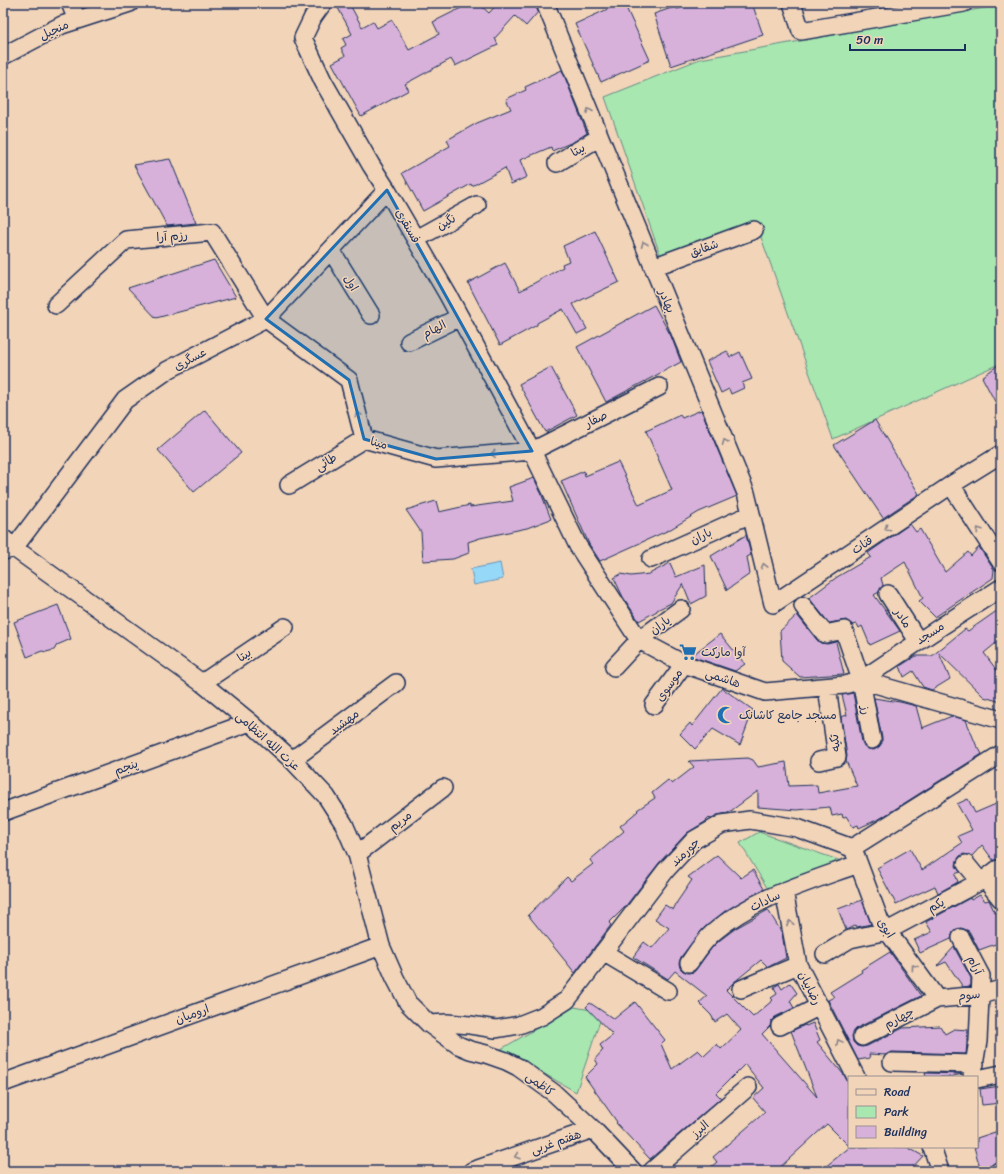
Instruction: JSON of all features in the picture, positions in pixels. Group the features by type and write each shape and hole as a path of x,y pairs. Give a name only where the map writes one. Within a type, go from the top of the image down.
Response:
{"street":[{"path":"70,3 77,20"},
{"name":"منجیل","path":"3,56 62,25 130,3"},
{"name":"فسنقری","path":"322,3 312,17 302,38 323,81 371,165 388,190 416,239 532,450"},
{"name":"بهادر","path":"545,3 746,493 773,604"},
{"path":"792,3 801,31 964,3"},
{"name":"بیتا","path":"557,163 600,137"},
{"name":"عسگری","path":"7,546 125,400 168,370 266,319 388,190"},
{"name":"نگین","path":"416,239 476,206"},
{"name":"شقایق","path":"653,267 754,230"},
{"name":"رزم آرا","path":"56,305 126,240 212,232 266,319"},
{"name":"اول","path":"331,250 371,315"},
{"name":"الهام","path":"409,342 460,317"},
{"name":"مینا","path":"266,319 349,380 364,439 436,459 532,450"},
{"name":"صفار","path":"532,450 659,387"},
{"name":"طائی","path":"289,485 364,439"},
{"name":"هاشمی","path":"532,450 578,546 639,640 684,664 765,692 845,685 861,680"},
{"name":"قنات","path":"773,604 951,485 1001,454"},
{"path":"951,485 1001,562"},
{"name":"باران","path":"652,559 750,514"},
{"name":"عزت الله انتظامی","path":"7,546 202,682 250,722 292,760 326,796 344,824 357,854 382,946 395,978 408,1003 429,1024"},
{"name":"مسجد","path":"861,680 918,641 1001,588"},
{"name":"مادر","path":"888,594 918,641"},
{"name":"رز","path":"803,606 826,634 844,630 861,680 872,740"},
{"name":"یاران","path":"614,667 639,640 681,609"},
{"name":"بیتا","path":"202,682 285,627"},
{"name":"موسوی","path":"654,705 684,664"},
{"path":"861,680 1001,720"},
{"name":"مهشید","path":"292,760 396,683"},
{"name":"تکیه","path":"819,761 838,757 827,687"},
{"name":"پنجم","path":"3,812 250,722"},
{"path":"852,848 1001,754"},
{"name":"مریم","path":"357,854 443,788"},
{"name":"جورمند","path":"429,1024 447,1023 496,1029 519,1025 542,1016 567,1000 666,870 694,840 722,824 750,820 797,828 852,848"},
{"name":"ابوی","path":"852,848 880,921 937,999"},
{"name":"سادات","path":"689,963 713,932 749,908 784,891 858,864"},
{"path":"966,864 988,876 1001,899"},
{"name":"یکم","path":"825,954 850,939 887,931 988,876"},
{"name":"رضاییان","path":"784,891 798,965 855,1076"},
{"name":"آرام","path":"961,938 981,976 981,995"},
{"name":"ارومیان","path":"3,1083 382,946"},
{"path":"603,952 668,991"},
{"path":"741,988 798,965"},
{"name":"سوم","path":"937,999 981,995 1001,989"},
{"path":"975,1073 981,995"},
{"name":"چهارم","path":"862,1038 937,999"},
{"path":"780,1026 820,1006"},
{"name":"کاظمی","path":"429,1024 458,1045 506,1061 554,1093 593,1129 633,1171"},
{"path":"892,1062 975,1073 1001,1074"},
{"name":"البرز","path":"652,1171 748,1087"},
{"name":"هفتم غربی","path":"472,1171 593,1129"},
{"path":"932,1148 940,1171"}],"highlighted area":[{"path":"387,190 532,451 436,459 364,439 349,380 266,319"}],"green space":[{"path":"1001,5 1001,363 833,439 757,226 662,260 605,97 700,59"},
{"path":"759,832 841,861 769,891 740,843"},
{"path":"574,1007 603,1012 576,1092 501,1049"}],"water":[{"path":"500,563 503,579 474,585 471,569"}],"building":[{"path":"349,3 362,27 373,21 377,28 392,20 409,50 439,34 433,22 471,3 478,3 489,13 498,3 535,3 538,12 526,26 515,16 495,38 498,45 455,66 451,59 405,84 409,90 361,116 332,63 345,56 341,48 346,45 343,39 352,34 338,8"},
{"path":"624,3 650,60 601,82 575,24"},
{"path":"696,3 752,3 763,35 671,66 654,14 677,6 677,9"},
{"path":"562,70 587,133 575,141 552,151 551,147 520,160 527,177 511,184 505,168 472,186 471,184 423,211 402,173 450,146 447,140 477,123 511,109 506,99 526,90 525,87"},
{"path":"170,159 196,223 167,226 134,165"},
{"path":"595,231 619,282 573,304 587,329 577,334 563,309 500,345 468,283 505,263 520,291 563,267 562,264 569,261 563,246"},
{"path":"214,260 236,297 156,318 128,288"},
{"path":"654,305 671,336 681,362 606,402 577,347"},
{"path":"727,351 730,357 740,352 752,379 742,383 744,388 731,394 729,389 721,393 707,361"},
{"path":"1001,363 1001,413 982,377"},
{"path":"551,367 577,415 545,432 519,384"},
{"path":"205,410 241,453 194,492 158,450"},
{"path":"701,410 737,496 699,512 669,530 600,561 589,544 561,481 584,471 585,476 618,462 639,505 672,490 646,431 680,415 682,418"},
{"path":"875,420 919,494 883,518 834,445"},
{"path":"534,478 551,519 527,528 468,542 469,553 453,559 423,561 421,532 406,510 436,501 439,512 470,505 470,507 513,501 509,487"},
{"path":"910,524 916,532 920,529 945,572 968,552 971,556 979,547 994,570 993,578 935,617 919,601 923,598 905,562 881,578 883,585 879,592 874,595 900,631 870,645 862,626 859,628 857,624 852,625 846,620 829,623 809,598 837,577 871,557 868,553"},
{"path":"746,535 751,555 747,557 750,574 727,590 711,556"},
{"path":"670,563 676,577 705,565 706,596 691,604 683,584 671,603 639,621 623,597 614,578 621,574 631,576 649,574"},
{"path":"58,605 71,639 57,645 54,650 46,652 42,651 27,657 14,622"},
{"path":"1001,608 1001,639 984,653 1001,676 1001,702 984,697 939,653 950,679 932,690 923,687 913,671 904,677 900,666 916,656 932,656 965,629 968,631"},
{"path":"797,615 821,643 827,644 836,642 844,674 800,677 782,661 780,631"},
{"path":"720,634 745,664 735,671 691,656"},
{"name":"مسجد جامع کاشانک","path":"722,688 753,710 740,745 713,729 695,749 680,734 690,723 692,726"},
{"path":"853,693 862,742 868,749 874,750 882,743 874,698 916,706 922,728 952,716 966,720 977,747 982,754 881,818 859,828 858,825 853,827 846,816 843,818 842,814 832,816 830,807 797,810 758,807 758,791 728,813 717,815 710,819 709,818 687,833 659,863 625,907 609,923 611,925 575,973 528,915 567,877 571,881 593,864 590,860 624,831 620,826 638,811 637,810 655,798 652,793 668,780 672,784 694,767 689,761 748,758 753,760 758,767 786,762 789,786 817,785 818,793 857,786 846,761 847,756 841,717 847,715 842,695"},
{"path":"968,799 975,813 996,804 1001,816 1001,860 993,860 982,845 972,856 964,854 957,860 956,866 960,872 955,874 958,882 938,893 935,886 896,904 877,868 910,849 922,870 962,843 958,836 972,830 957,804"},
{"path":"717,855 741,878 753,870 764,889 725,911 704,928 681,957 679,963 680,968 688,973 694,972 711,949 720,940 736,928 768,910 782,933 786,958 768,967 761,960 726,990 753,1017 773,1000 771,998 777,994 774,987 779,984 782,989 790,983 797,993 790,1001 794,1008 775,1017 771,1021 770,1026 762,1034 817,1097 791,1031 813,1023 820,1040 817,1042 844,1075 848,1082 848,1145 827,1124 776,1171 706,1171 717,1162 713,1157 765,1112 753,1098 764,1088 745,1064 716,1093 721,1098 650,1159 616,1123 617,1122 585,1077 598,1064 595,1059 603,1050 600,1045 613,1035 586,1007 590,1003 614,1019 635,1002 665,1040 661,1044 672,1069 698,1050 704,1056 717,1044 721,1049 741,1030 727,1014 715,1022 711,1015 699,1003 707,996 675,971 668,979 633,957 644,942 652,948 669,928 655,919 665,905 673,910 692,880 688,877"},
{"path":"980,895 985,901 989,900 995,913 1001,912 1001,942 979,950 969,931 961,928 956,929 953,932 951,939 920,953 914,940 932,932 926,922 970,898 971,900"},
{"path":"862,900 871,924 857,927 856,925 846,930 838,909"},
{"path":"954,947 971,978 971,986 963,987 946,962 937,966"},
{"path":"890,952 921,996 857,1028 852,1036 853,1042 857,1046 862,1047 903,1028 940,1026 945,1034 954,1029 968,1030 966,1054 892,1052 886,1055 869,1054 870,1058 858,1060 828,1000 834,997 830,992"},
{"path":"925,1073 962,1074 954,1076 926,1076"},
{"path":"1001,1086 1001,1103 982,1105 980,1089"},
{"path":"1001,1130 1001,1161 994,1163 989,1170 981,1171 974,1148 978,1148 978,1138"},
{"path":"849,1148 909,1148 923,1156 909,1171 820,1171"}],"place":[{"name":"آوا مارکت","path":"688,652"},
{"name":"مسجد جامع کاشانک","path":"726,715"}]}
